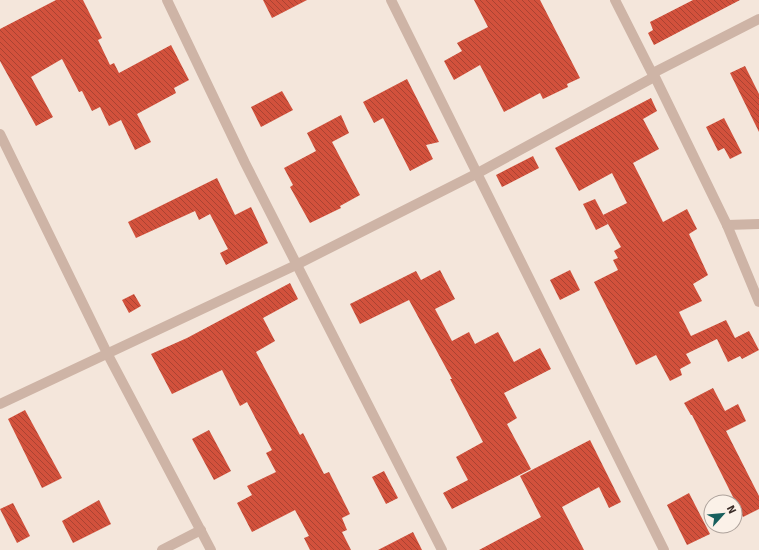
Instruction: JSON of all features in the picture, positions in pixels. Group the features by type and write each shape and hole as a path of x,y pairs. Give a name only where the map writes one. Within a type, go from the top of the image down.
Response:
{"street":[{"path":"167,0 245,163 442,550"},
{"path":"391,0 476,174 664,550"},
{"path":"615,0 727,225 759,302"},
{"path":"0,404 296,265 476,174 653,75 759,19"},
{"path":"0,134 107,353 211,550"},
{"path":"727,225 759,224"},
{"path":"162,550 201,530"}],"building":[{"path":"56,0 83,0 102,38 98,40 110,65 114,63 119,73 171,45 189,80 174,88 176,93 137,114 151,142 135,150 121,120 109,126 100,107 92,111 82,91 79,92 62,59 31,77 53,117 36,126 0,61 0,29"},
{"path":"263,0 307,0 272,18"},
{"path":"474,0 540,0 580,78 567,84 568,87 543,99 540,93 504,112 480,65 454,80 444,61 462,51 457,43 488,27"},
{"path":"693,0 740,0 654,45 648,33 653,30 650,22"},
{"path":"745,66 759,94 759,132 730,73"},
{"path":"407,79 439,142 426,145 433,159 410,171 383,118 374,123 363,102"},
{"path":"282,91 293,110 261,127 251,107"},
{"path":"651,98 657,111 643,119 659,149 633,163 663,222 687,209 697,229 689,234 708,275 693,284 702,301 679,312 691,336 726,320 735,338 749,331 759,350 742,359 740,356 728,362 717,339 686,354 691,363 680,369 682,375 670,381 656,355 636,365 594,282 618,270 613,260 618,258 614,251 621,247 603,215 627,203 612,173 579,191 555,148"},
{"path":"341,115 349,133 332,142 360,195 340,206 341,208 310,223 290,187 293,185 284,168 316,151 307,133"},
{"path":"724,118 742,153 730,159 724,148 718,151 706,127"},
{"path":"533,156 539,168 502,187 496,175"},
{"path":"217,178 235,215 251,207 268,243 226,265 220,253 228,249 210,214 199,220 195,211 136,238 128,222"},
{"path":"595,199 608,224 596,230 583,204"},
{"path":"440,270 455,299 435,309 452,341 469,332 475,344 498,332 514,362 540,348 551,369 504,393 517,418 507,424 531,469 452,509 443,493 468,480 456,457 483,442 450,379 452,379 409,300 360,324 350,304 416,271 421,280"},
{"path":"570,270 580,290 560,300 550,280"},
{"path":"290,283 298,299 263,318 275,341 256,352 300,435 303,433 324,474 329,472 350,514 342,518 347,530 342,532 351,550 310,550 304,538 309,536 295,510 252,532 237,503 252,495 247,486 276,472 266,453 272,450 247,402 240,406 222,370 172,394 151,354 187,338"},
{"path":"134,294 141,306 129,313 122,300"},
{"path":"713,388 725,411 738,404 746,421 726,431 759,496 759,509 743,517 743,494 732,494 692,415 684,403"},
{"path":"25,410 62,478 42,488 8,419"},
{"path":"209,430 231,471 214,480 192,439"},
{"path":"590,440 621,502 609,508 599,487 562,507 584,550 479,550 541,517 520,476"},
{"path":"384,471 398,498 386,504 372,477"},
{"path":"689,493 703,520 703,534 710,534 687,545 667,505"},
{"path":"99,500 111,524 73,543 62,521"},
{"path":"13,503 30,536 17,543 0,509"},
{"path":"413,532 422,550 378,550"}]}
